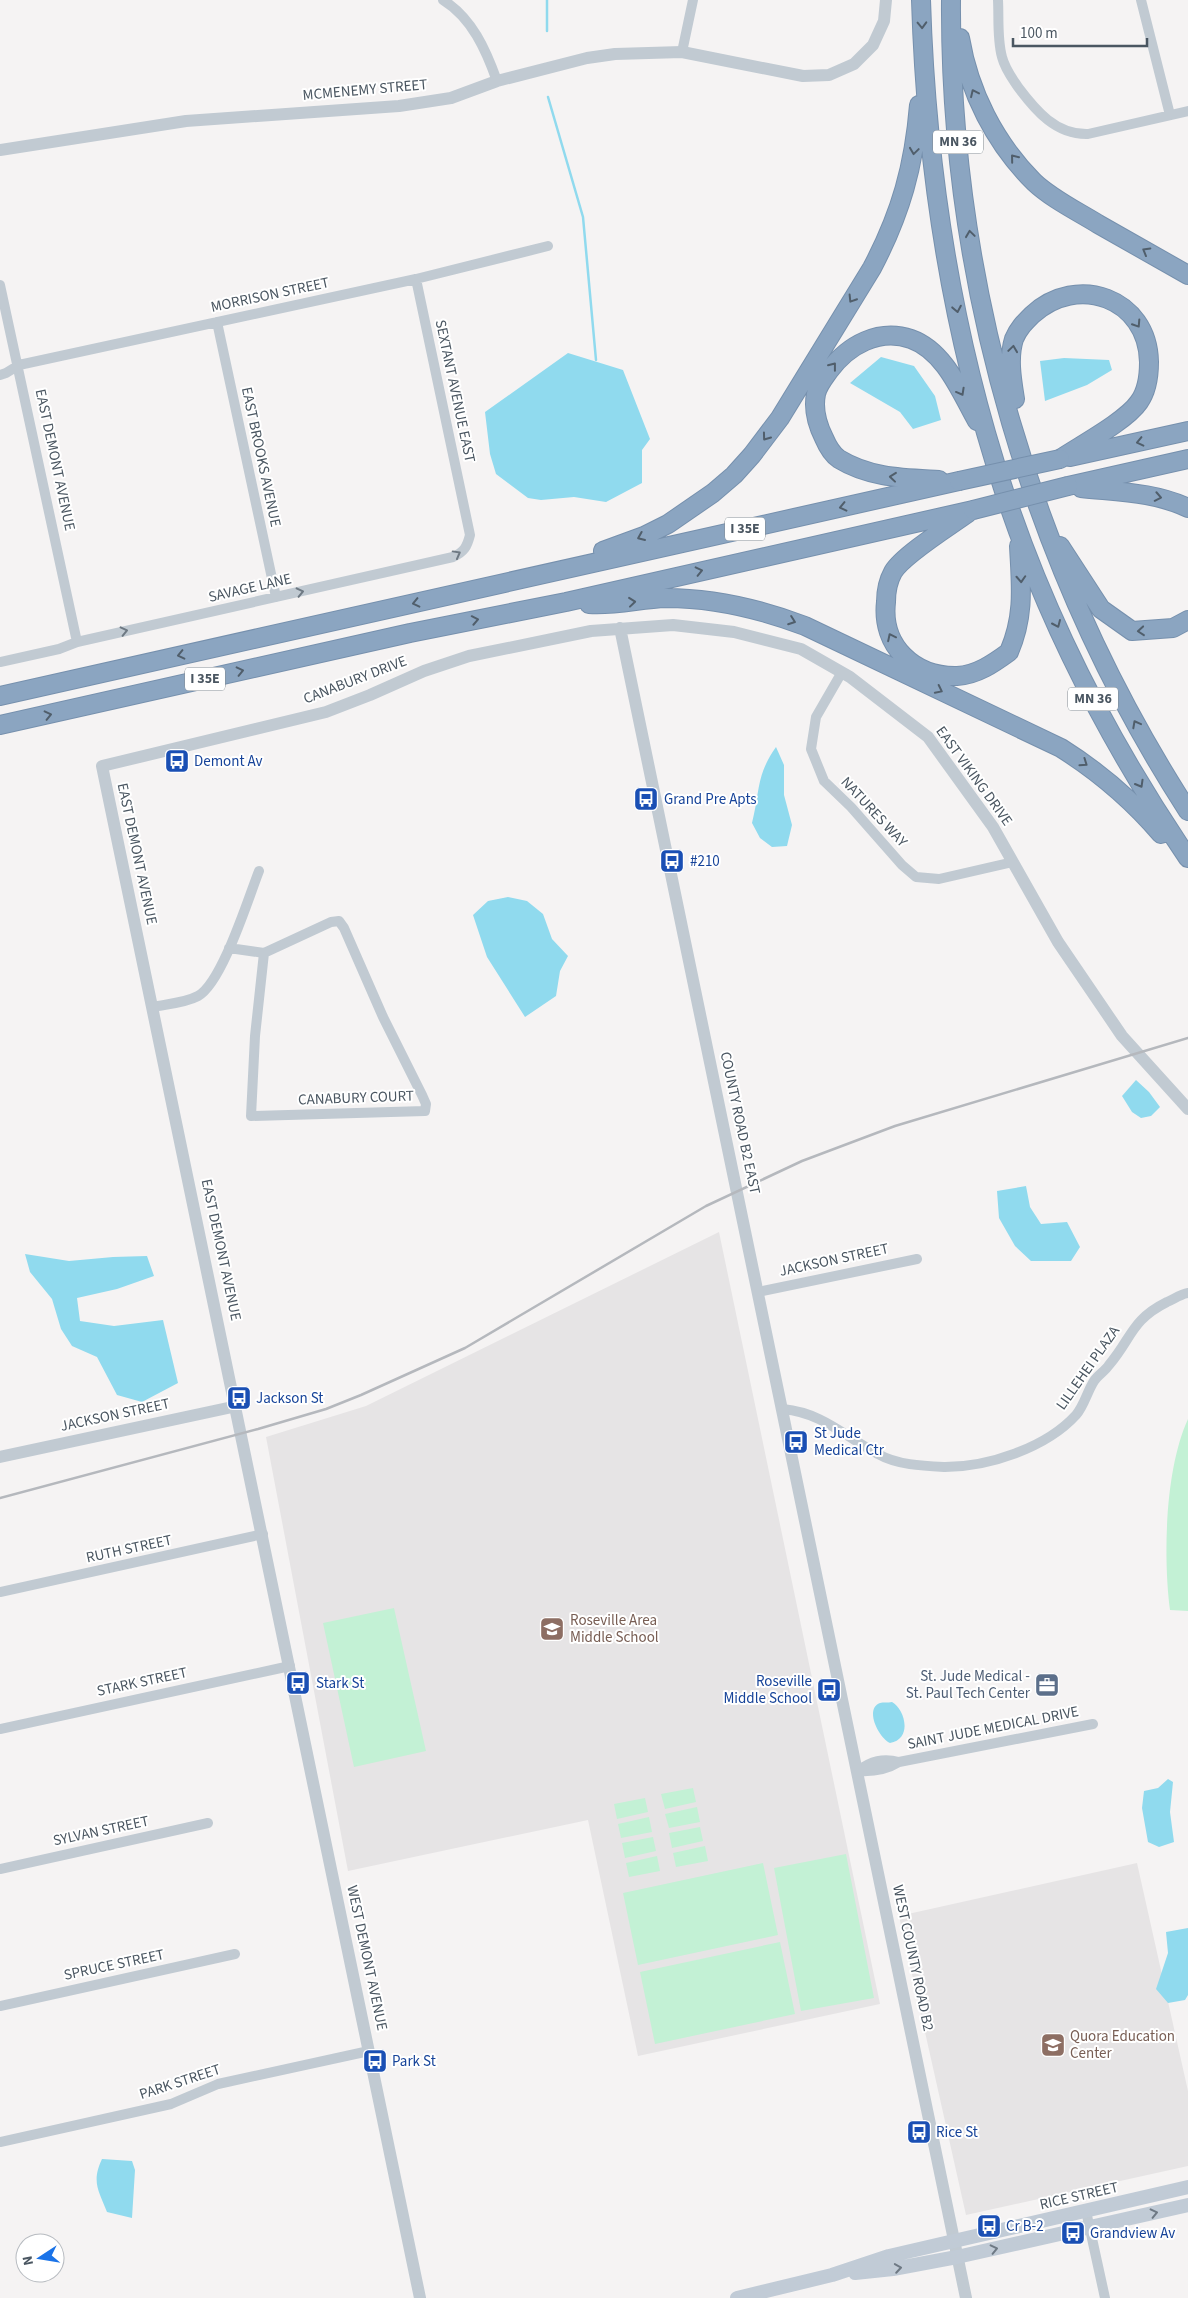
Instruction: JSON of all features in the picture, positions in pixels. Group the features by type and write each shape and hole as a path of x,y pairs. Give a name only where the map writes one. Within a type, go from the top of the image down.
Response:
{"highway":[{"name":"MN 36","path":"921,0 930,130 945,246 962,333 991,448 1018,531 1059,628 1093,698 1145,792 1188,858"},
{"name":"MN 36","path":"953,0 955,107 972,246 995,360 1020,450 1045,525 1103,661 1152,753 1188,811"},
{"path":"953,0 970,85 998,136 1011,155 1035,183 1065,205 1188,275"},
{"path":"532,577 619,546 668,524 713,493 734,475 766,438 872,268 898,213 913,158 923,50"},
{"path":"1020,450 1011,357 1014,341 1020,326 1049,301 1064,295 1090,294 1107,298 1120,305 1132,316 1141,330 1148,348 1148,381 1140,401 1126,416 1063,458"},
{"path":"959,481 890,477 865,472 837,458 820,430 815,415 815,408 816,394 822,382 841,356 868,338 890,336 912,340 932,352 944,366 991,448"},
{"name":"I 35E","path":"0,696 1188,431"},
{"name":"I 35E","path":"0,725 410,633 566,602 970,511 1188,459"},
{"path":"1072,486 1170,499 1188,508"},
{"path":"970,511 908,555 893,572 886,592 885,623 892,640 900,652 925,672 960,676 977,672 1009,652 1020,618 1022,600 1018,531"},
{"path":"1045,525 1075,567 1101,609 1132,631 1173,628 1188,620"},
{"path":"566,602 604,605 663,598 703,600 762,611 805,626 1061,748 1123,794 1146,816 1188,868"}],"main road":[{"name":"RICE STREET","path":"737,2298 832,2275 889,2256 1188,2187"},
{"name":"RICE STREET","path":"832,2275 893,2269 957,2257 1188,2205"}],"street":[{"path":"443,0 452,6 480,40 497,81"},
{"path":"682,52 694,0"},
{"name":"MCMENEMY STREET","path":"0,150 186,121 399,106 451,98 497,81 587,58 643,52 682,52 786,72 815,76 829,75 854,64 869,50 880,33 884,20 886,0"},
{"path":"998,0 1002,60 1009,75 1033,107 1054,125 1078,134 1088,134 1188,111"},
{"path":"1141,0 1170,115"},
{"name":"MORRISON STREET","path":"0,375 19,365 416,278 548,246"},
{"name":"SEXTANT AVENUE EAST","path":"416,278 465,510"},
{"name":"EAST DEMONT AVENUE","path":"0,285 19,365 77,642"},
{"name":"EAST BROOKS AVENUE","path":"217,322 276,598"},
{"name":"SAVAGE LANE","path":"0,662 59,649 77,642 453,557 467,548 470,535 465,510"},
{"name":"EAST VIKING DRIVE","path":"620,628 673,625 734,632 801,650 842,672 928,737 993,827 1058,942 1122,1036 1188,1109"},
{"name":"CANABURY DRIVE","path":"102,766 326,712 370,696 424,671 469,656 591,631 620,628"},
{"name":"COUNTY ROAD B2 EAST","path":"620,628 828,1625"},
{"name":"NATURES WAY","path":"842,672 816,716 811,749 824,781 851,806 902,865 916,877 939,879 1013,862"},
{"name":"EAST DEMONT AVENUE","path":"102,766 306,1742"},
{"path":"153,1007 199,996 210,984 229,948 259,871"},
{"name":"CANABURY COURT","path":"338,921 344,928 383,1017 422,1095 426,1104 425,1111 251,1116 255,1036 264,953 331,922 338,921"},
{"path":"229,948 264,953"},
{"name":"JACKSON STREET","path":"758,1292 917,1259"},
{"name":"LILLEHEI PLAZA","path":"783,1408 817,1416 879,1455 898,1462 946,1466 989,1462 1038,1442 1068,1423 1078,1413 1094,1380 1110,1365 1128,1335 1149,1311 1188,1293"},
{"name":"JACKSON STREET","path":"0,1457 237,1406"},
{"name":"RUTH STREET","path":"0,1592 263,1534"},
{"name":"WEST COUNTY ROAD B2","path":"828,1625 966,2298"},
{"name":"STARK STREET","path":"0,1729 290,1666"},
{"name":"SAINT JUDE MEDICAL DRIVE","path":"858,1771 872,1772 890,1768 899,1762 1094,1724"},
{"name":"WEST DEMONT AVENUE","path":"306,1742 420,2298"},
{"name":"SYLVAN STREET","path":"0,1868 208,1823"},
{"name":"SPRUCE STREET","path":"0,2006 235,1954"},
{"name":"PARK STREET","path":"0,2142 171,2104 218,2084 369,2051"},
{"path":"1086,2211 1105,2298"}],"shaded area":[{"name":"Roseville Area Middle School","path":"719,1232 880,2004 638,2056 588,1820 348,1871 266,1437 366,1406"},
{"name":"Quora Education Center","path":"1137,1863 1188,2091 1188,2166 966,2215 899,1916"}],"green space":[{"path":"1188,1419 1188,1611 1170,1610 1167,1539 1170,1487 1174,1462"},
{"path":"394,1608 426,1751 354,1767 323,1623"},
{"path":"693,1788 696,1802 665,1809 661,1794"},
{"path":"645,1798 648,1812 617,1819 614,1804"},
{"path":"697,1807 700,1822 669,1828 665,1814"},
{"path":"649,1817 652,1832 621,1838 618,1824"},
{"path":"700,1827 703,1841 672,1848 669,1833"},
{"path":"653,1837 656,1851 625,1858 622,1843"},
{"path":"705,1846 708,1861 676,1867 673,1853"},
{"path":"846,1854 874,1998 801,2011 774,1868"},
{"path":"657,1856 660,1871 629,1877 626,1863"},
{"path":"763,1863 778,1935 638,1965 623,1893"},
{"path":"780,1942 795,2014 655,2044 640,1972"}],"water":[{"path":"568,353 623,370 650,439 642,450 642,483 606,502 574,497 541,500 528,498 496,474 490,454 485,412"},
{"path":"881,357 914,366 935,396 941,420 913,429 900,412 850,383"},
{"path":"1064,358 1109,360 1112,370 1087,385 1045,401 1040,361"},
{"path":"776,747 784,765 784,795 792,825 787,846 772,847 760,838 752,823 762,775"},
{"path":"508,897 527,901 543,914 552,939 568,956 560,971 556,996 525,1017 487,957 473,915 488,901"},
{"path":"1136,1080 1149,1092 1160,1107 1151,1116 1141,1118 1132,1112 1122,1096"},
{"path":"1026,1186 1030,1207 1041,1224 1067,1222 1080,1247 1071,1261 1031,1261 1015,1246 999,1218 997,1191"},
{"path":"25,1254 69,1261 147,1256 154,1276 117,1289 77,1298 80,1321 114,1326 163,1320 178,1383 142,1402 117,1395 97,1357 72,1346 61,1329 52,1299 30,1272"},
{"path":"892,1702 897,1706 903,1717 904,1730 902,1736 890,1743 878,1730 873,1717 873,1711 875,1706 880,1703"},
{"path":"1168,1779 1173,1782 1170,1812 1174,1842 1159,1847 1148,1842 1142,1808 1144,1791 1158,1788"},
{"path":"1188,1928 1188,1995 1185,2000 1168,2003 1156,1989 1168,1953 1166,1932"},
{"path":"102,2159 132,2161 135,2170 132,2218 107,2212 97,2186 97,2174"}],"waterway":[{"path":"547,0 547,31"},
{"path":"548,97 583,217 596,360"}],"railway":[{"path":"0,1498 326,1409 465,1348 706,1206 802,1161 895,1126 1188,1038"}],"place":[{"name":"Demont Av","path":"177,761"},
{"name":"Grand Pre Apts","path":"646,799"},
{"name":"#210","path":"672,861"},
{"name":"Jackson St","path":"239,1398"},
{"name":"St Jude Medical Ctr","path":"796,1442"},
{"name":"Roseville Area Middle School","path":"552,1629"},
{"name":"Stark St","path":"298,1683"},
{"name":"St. Jude Medical - St. Paul Tech Center","path":"1047,1685"},
{"name":"Roseville Middle School","path":"829,1690"},
{"name":"Quora Education Center","path":"1053,2045"},
{"name":"Park St","path":"375,2061"},
{"name":"Rice St","path":"919,2132"},
{"name":"Cr B-2","path":"989,2226"},
{"name":"Grandview Av","path":"1073,2233"}]}
